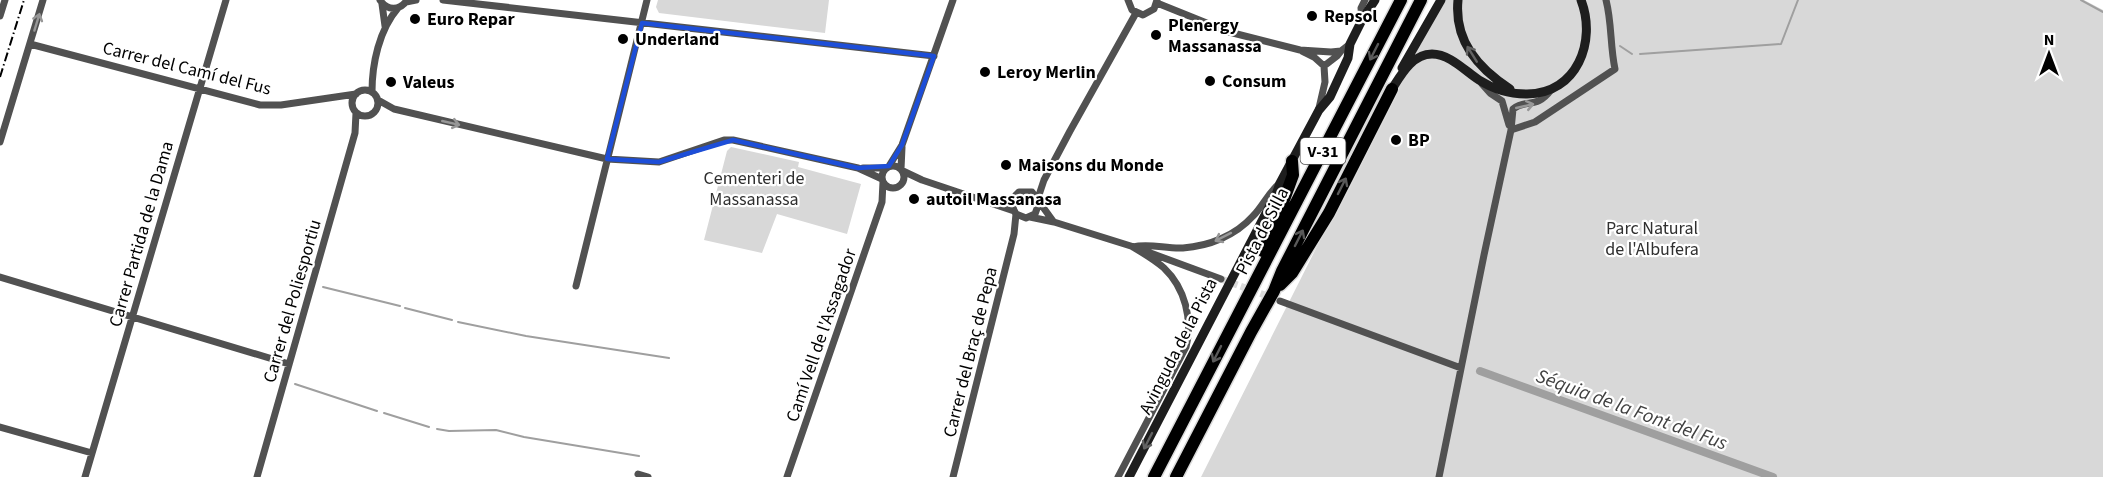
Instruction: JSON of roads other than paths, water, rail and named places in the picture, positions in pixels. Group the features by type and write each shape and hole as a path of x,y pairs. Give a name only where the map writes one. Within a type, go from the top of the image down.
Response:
{"highway":[{"name":"Pista de Silla","path":"1154,477 1401,0"},
{"name":"Pista de Silla","path":"1176,477 1251,332 1277,296 1282,271 1422,0"},
{"path":"1277,296 1329,213 1392,89"},
{"path":"1244,302 1246,284 1273,230 1293,175 1292,161"}],"street":[{"path":"0,16 5,0"},
{"path":"0,142 43,0"},
{"name":"Carrer Partida de la Dama","path":"85,477 226,0"},
{"path":"416,0 407,1 398,8 385,26 372,74 372,92 378,100 394,109 607,159 659,162 724,140 733,140 858,168 882,180 888,187 922,180"},
{"path":"443,0 934,56"},
{"path":"576,286 647,0"},
{"path":"882,180 882,173 902,145 953,0"},
{"path":"1128,0 1132,10 1136,13 1147,14 1154,9 1157,2 1229,32 1300,50 1314,57 1324,66 1350,44"},
{"path":"1362,20 1361,8 1365,0"},
{"path":"1319,110 1330,97 1348,58 1350,44 1375,0"},
{"path":"1392,89 1398,74 1441,0"},
{"path":"1458,0 1458,23 1469,51 1483,70 1514,92"},
{"path":"1439,477 1511,130 1513,109 1518,105 1539,102 1571,75 1584,54 1587,36 1587,23 1581,0"},
{"path":"1511,130 1535,122 1615,69 1610,16 1606,0"},
{"path":"381,2 391,9 398,8"},
{"path":"381,2 385,26"},
{"path":"1028,217 1038,209 1044,180 1136,13"},
{"name":"Carrer del Camí del Fus","path":"30,44 261,105 339,98 358,93"},
{"path":"1300,50 1341,51"},
{"path":"1392,89 1409,64 1427,54 1450,59 1480,81 1501,90 1537,93 1552,89"},
{"name":"Avinguda de la Pista","path":"1129,477 1319,110 1325,82 1324,66"},
{"path":"355,111 352,102 372,74"},
{"path":"1480,81 1490,93 1502,101 1511,130"},
{"path":"358,93 372,92"},
{"path":"339,98 355,111 367,116 375,112 394,109"},
{"path":"375,112 378,100"},
{"name":"Carrer del Poliesportiu","path":"257,477 355,134 355,111"},
{"name":"Carrer del Poliesportiu","path":"355,134 367,116"},
{"path":"898,186 904,178 902,145"},
{"path":"858,168 896,166 922,180 991,202 1028,217 1054,222 1133,247 1221,279"},
{"name":"Camí Vell de l'Assagador","path":"788,477 882,202 882,180"},
{"path":"991,202 1013,198 1019,192 1028,191 1044,180"},
{"path":"1133,247 1143,245 1172,249 1214,242 1244,225 1271,190 1280,183"},
{"name":"Camí Vell de l'Assagador","path":"882,202 898,186"},
{"path":"1028,191 1039,201 1054,222"},
{"path":"1013,198 1012,205 1015,212"},
{"name":"Carrer del Braç de Pepa","path":"953,477 1014,234 1015,212"},
{"name":"Carrer del Braç de Pepa","path":"1014,234 1028,217"},
{"name":"Avinguda de la Pista","path":"1118,477 1186,347 1189,335 1186,308 1175,282 1156,262 1133,247"},
{"path":"0,277 288,364"},
{"path":"1277,296 1461,368"},
{"path":"0,427 92,453"},
{"path":"638,474 648,477"}],"waterway":[{"path":"1640,54 1781,44 1798,0"},
{"path":"2081,0 2103,12"},
{"path":"1620,46 1632,54"},
{"path":"323,287 400,306"},
{"path":"405,308 452,320"},
{"path":"458,322 526,336 669,358"},
{"name":"Séquia de la Font del Fus","path":"1480,371 1773,477"},
{"path":"295,384 377,411"},
{"path":"384,413 429,427"},
{"path":"437,429 496,430 524,437 639,456"}],"tunnel":[{"path":"1221,279 1273,298"}],"railway":[{"path":"0,77 24,0"}],"place":[{"name":"Repsol","path":"1312,16"},
{"name":"Euro Repar","path":"415,19"},
{"name":"Plenergy Massanassa","path":"1156,35"},
{"name":"Underland","path":"623,39"},
{"name":"Leroy Merlin","path":"985,72"},
{"name":"Consum","path":"1210,81"},
{"name":"Valeus","path":"391,82"},
{"name":"BP","path":"1396,140"},
{"name":"Maisons du Monde","path":"1006,165"},
{"name":"autoil Massanasa","path":"914,199"}],"park label":[{"name":"Cementeri de Massanassa","path":"754,188"},
{"name":"Parc Natural de l'Albufera","path":"1652,238"}]}
